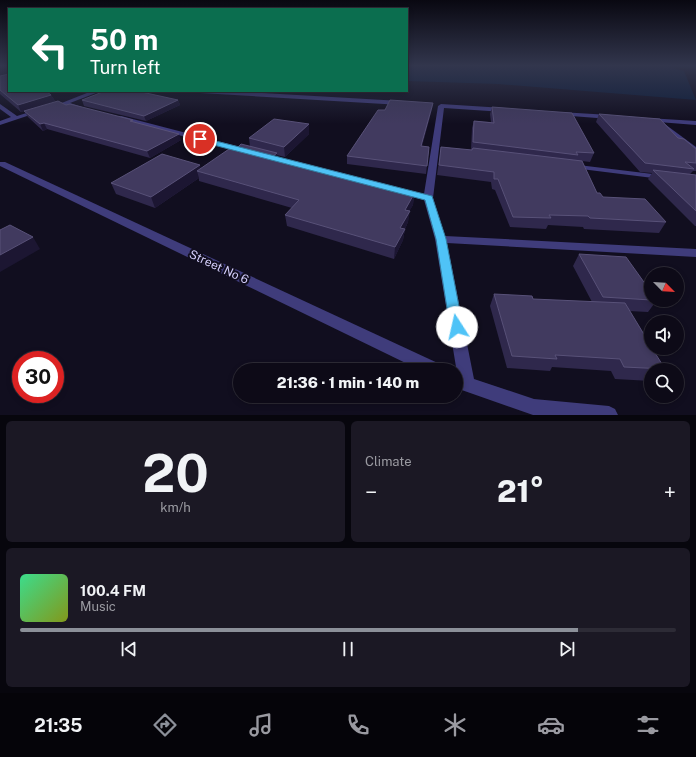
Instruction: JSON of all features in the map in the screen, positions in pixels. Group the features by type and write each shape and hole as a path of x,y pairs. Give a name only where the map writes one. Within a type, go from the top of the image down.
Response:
{"street":[{"path":"86,109 60,105 95,92"},
{"path":"216,92 410,104"},
{"path":"0,106 16,118"},
{"path":"459,363 441,239 428,198 438,149 437,106 510,111"},
{"path":"0,123 43,110"},
{"path":"549,113 618,118"},
{"path":"109,115 254,153"},
{"path":"642,120 696,123"},
{"path":"284,161 428,198"},
{"name":"Street No 6","path":"2,164 421,363"},
{"path":"441,239 696,253"},
{"path":"463,382 534,407 609,415"}],"lane":[{"path":"657,121 696,150"},
{"path":"561,165 672,179"}],"water":[{"path":"515,85 690,85 696,100"}],"building":[{"path":"0,85 8,85 8,92 47,92 51,95 18,105 0,90"},
{"path":"102,92 142,92 178,100 144,116 82,100"},
{"path":"390,100 433,103 421,146 429,147 427,166 347,156 378,110 385,110"},
{"path":"58,101 66,105 70,104 133,120 130,121 179,134 147,151 44,123 40,124 24,111"},
{"path":"492,107 572,113 594,153 576,152 578,155 473,142 474,121 494,123"},
{"path":"599,114 660,119 678,138 684,139 696,149 696,163 685,162 694,169 645,163"},
{"path":"274,119 309,124 284,147 249,138"},
{"path":"241,144 277,153 272,157 308,166 308,168 414,194 405,210 410,211 400,228 405,229 395,247 285,215 299,200 197,171 232,147 237,148"},
{"path":"441,147 472,150 473,148 582,161 597,193 600,193 603,197 645,199 666,222 590,218 588,216 549,215 551,218 513,217 498,179 494,179 494,172 439,165"},
{"path":"162,154 200,165 151,197 111,183"},
{"path":"653,170 696,175 696,211"},
{"path":"10,225 33,237 0,255 0,230"},
{"path":"579,254 626,257 644,282 644,300 603,297"},
{"path":"494,294 532,296 533,299 625,303 644,334 644,355 656,355 661,363 644,363 644,368 624,367 620,359 555,355 557,359 512,356"}],"route":[{"path":"200,139 428,198 441,239 457,327"}]}
